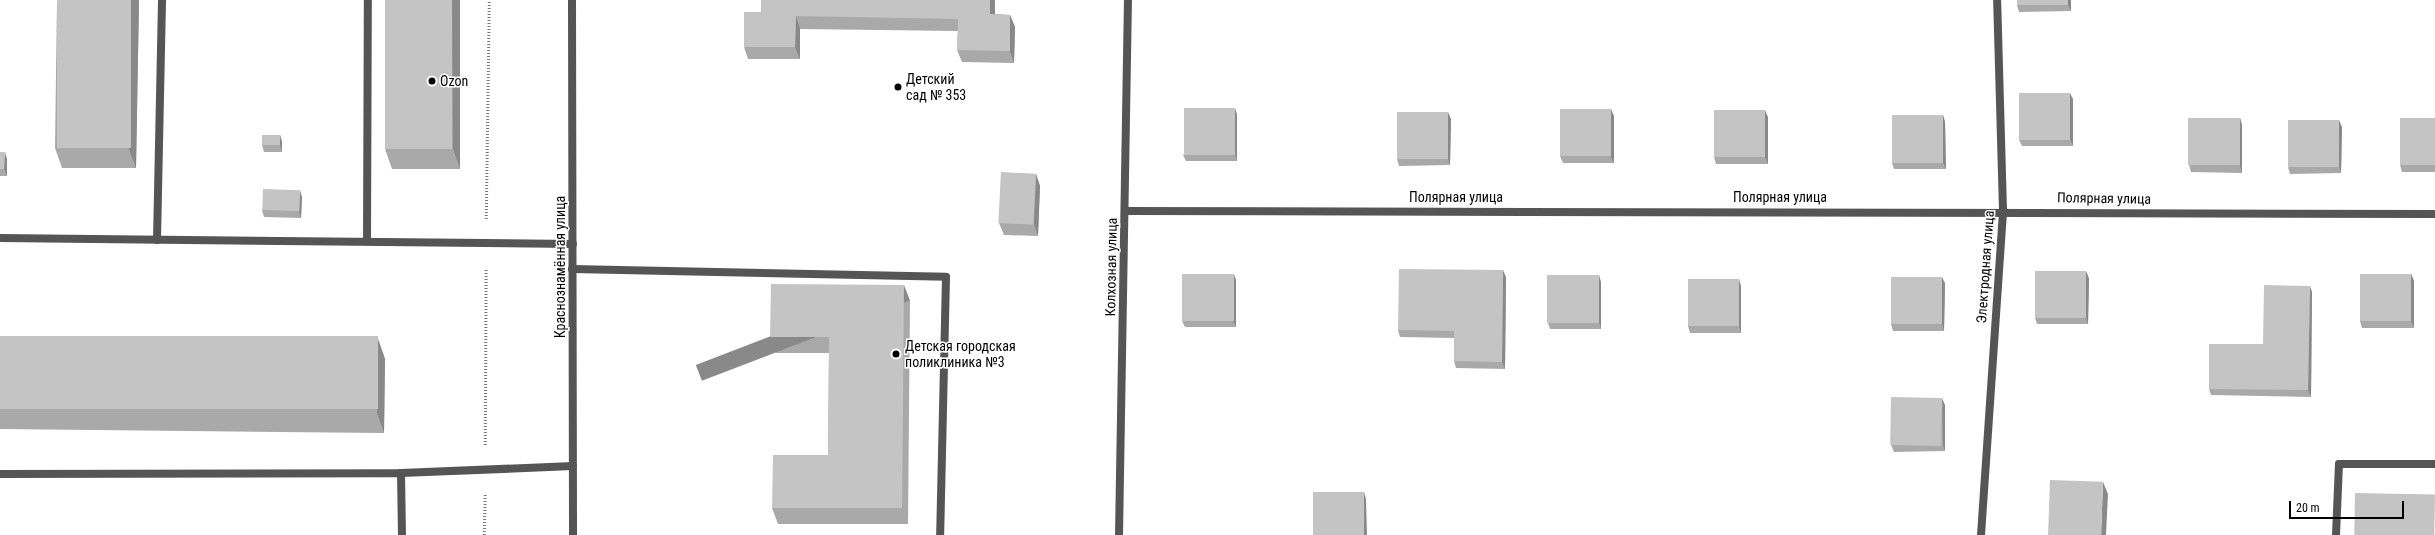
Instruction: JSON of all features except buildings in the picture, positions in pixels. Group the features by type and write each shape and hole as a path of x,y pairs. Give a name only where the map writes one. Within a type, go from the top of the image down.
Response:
{"street":[{"path":"158,240 162,0"},
{"path":"367,241 368,0"},
{"name":"Краснознамённая улица","path":"572,0 573,535"},
{"name":"Колхозная улица","path":"1119,535 1128,0"},
{"name":"Электродная улица","path":"1981,535 2003,210 1997,0"},
{"name":"Полярная улица","path":"1125,210 2003,210 2435,214"},
{"path":"0,238 573,244"},
{"path":"572,270 946,277 940,535"},
{"path":"2336,535 2339,464 2435,464"},
{"path":"0,474 401,473 573,466"},
{"path":"401,473 402,535"}],"place":[{"name":"Ozon","path":"432,81"},
{"name":"Детский сад № 353","path":"898,87"},
{"name":"Детская городская поликлиника №3","path":"896,354"}]}
